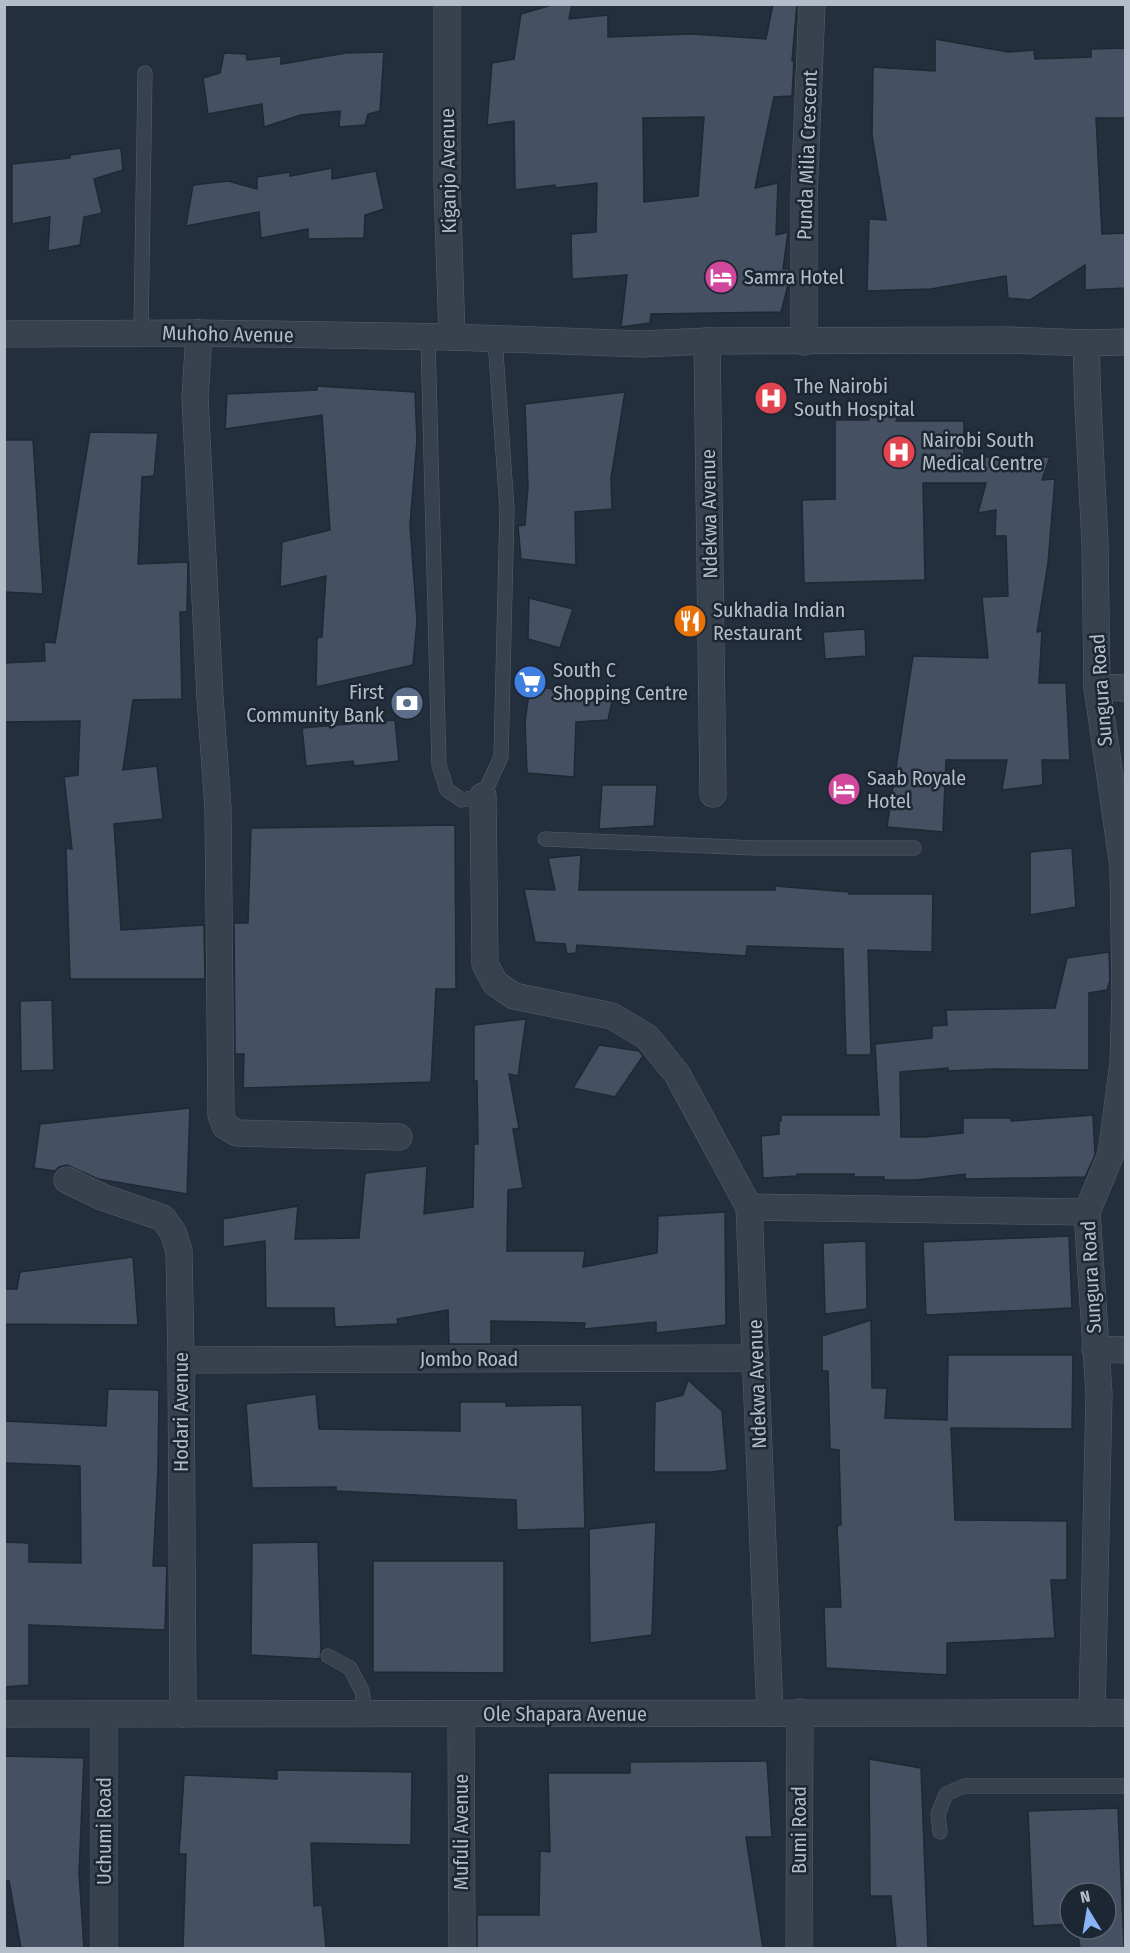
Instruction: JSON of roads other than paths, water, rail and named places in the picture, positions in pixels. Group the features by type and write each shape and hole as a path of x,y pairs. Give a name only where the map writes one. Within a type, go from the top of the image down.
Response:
{"street":[{"name":"Punda Milia Crescent","path":"804,342 804,198 812,4"},
{"name":"Kiganjo Avenue","path":"440,338 447,183 445,5"},
{"name":"Muhoho Avenue","path":"4,334 199,333 642,344 707,341 1125,342"},
{"path":"199,333 195,398 219,838 221,1115 225,1126 237,1133 399,1137"},
{"name":"Ndekwa Avenue","path":"707,341 713,794"},
{"name":"Sungura Road","path":"1086,343 1095,544 1097,687 1123,866 1125,994 1123,1064 1111,1154 1087,1212 1099,1394 1092,1713"},
{"path":"1097,687 1125,688"},
{"name":"Ndekwa Avenue","path":"483,796 485,964 495,983 514,996 612,1017 647,1037 677,1074 749,1207 770,1713"},
{"name":"Hodari Avenue","path":"67,1180 102,1197 163,1218 173,1232 178,1251 181,1360 183,1714"},
{"path":"749,1207 1087,1212"},
{"path":"1095,1349 1125,1350"},
{"name":"Jombo Road","path":"181,1360 756,1358"},
{"name":"Bumi Road","path":"800,1712 800,1948"},
{"name":"Ole Shapara Avenue","path":"4,1714 1125,1713"},
{"name":"Uchumi Road","path":"104,1714 104,1948"},
{"name":"Mufuli Avenue","path":"461,1715 462,1948"}],"lane":[{"path":"141,333 145,74"},
{"path":"440,338 439,765 447,790 462,800 483,796 501,757 507,509 495,339"},
{"path":"545,839 755,848 914,848"},
{"path":"328,1656 350,1668 362,1691 365,1714"},
{"path":"940,1832 938,1814 946,1794 964,1786 1125,1786"}],"place":[{"name":"Samra Hotel","path":"721,277"},
{"name":"The Nairobi South Hospital","path":"771,398"},
{"name":"Nairobi South Medical Centre","path":"899,452"},
{"name":"Sukhadia Indian Restaurant","path":"690,621"},
{"name":"South C Shopping Centre","path":"530,682"},
{"name":"First Community Bank","path":"407,703"},
{"name":"Saab Royale Hotel","path":"844,789"}]}
